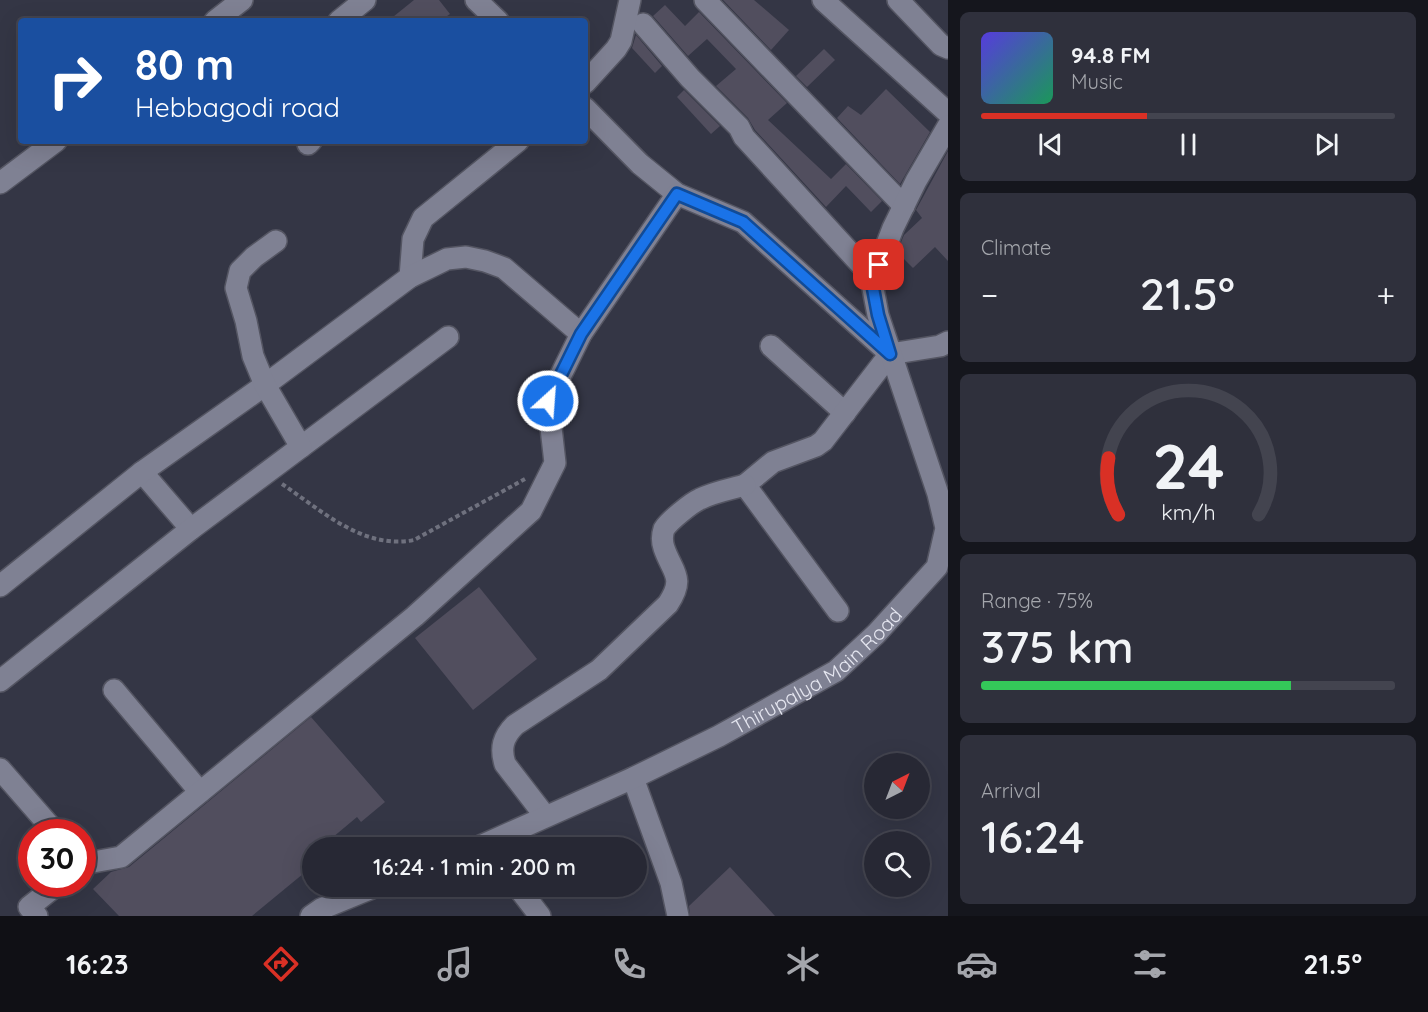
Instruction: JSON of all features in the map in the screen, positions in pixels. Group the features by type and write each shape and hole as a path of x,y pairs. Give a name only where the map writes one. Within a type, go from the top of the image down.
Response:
{"street":[{"path":"219,18 242,0"},
{"path":"343,18 365,0"},
{"path":"588,80 621,41 630,0"},
{"path":"705,0 904,206"},
{"path":"824,0 948,113"},
{"path":"898,0 941,45 948,48"},
{"path":"642,24 690,78 740,127 744,137 866,270 872,283"},
{"path":"588,111 640,164 677,194 743,222 890,354"},
{"path":"872,283 893,228 948,126"},
{"path":"0,183 52,144"},
{"path":"410,278 413,239 423,218 514,144"},
{"path":"96,861 121,857 415,616 531,511 555,463 548,401 581,334 677,194"},
{"path":"276,240 240,271 236,288 253,356 266,385 302,447"},
{"path":"0,586 142,472 266,385 410,278 447,259 466,257 504,268 581,334"},
{"name":"Thirupalya Main Road","path":"502,837 633,778 718,736 836,671 876,634 942,565 946,528 938,494 890,354 878,315 872,283"},
{"path":"0,681 191,529 448,337"},
{"path":"545,816 505,764 502,754 507,733 515,725 599,670 668,604 675,594 678,582 664,549 662,540 665,529 698,500 746,485 774,462 816,446 827,436 890,354 940,346 948,342"},
{"path":"771,346 845,413"},
{"path":"142,472 191,529"},
{"path":"746,485 838,610"},
{"path":"114,690 200,792"},
{"path":"0,769 44,819"},
{"path":"633,778 671,883 678,916"},
{"path":"28,913 45,897"},
{"path":"311,916 321,909 350,897"},
{"path":"524,897 533,912"}],"path":[{"path":"265,473 353,531 377,541 398,543 414,540 555,463"}],"building":[{"path":"414,0 439,0 450,14 444,18 392,18"},
{"path":"723,0 754,0 789,30 771,50"},
{"path":"665,5 685,26 699,12 787,103 768,120 831,179 846,164 882,201 871,212 846,186 826,207 755,130 748,118 716,86 736,69 707,39 688,56 653,16"},
{"path":"636,35 662,66 655,73 632,48"},
{"path":"824,49 835,60 807,87 796,76"},
{"path":"886,89 930,132 900,184 837,118 848,106 861,115"},
{"path":"684,90 720,126 711,134 677,97"},
{"path":"948,151 948,261 935,247 913,268 897,252 904,235 922,218 916,210"},
{"path":"479,587 537,659 473,710 415,638"},
{"path":"311,717 385,802 361,822 357,817 333,837 302,837 302,875 252,916 119,916 96,892 96,886 111,872 129,867"},
{"path":"730,867 775,916 690,916 689,906"}],"route":[{"path":"548,401 581,334 677,194 743,222 890,354 878,315 872,283 879,265"}]}
